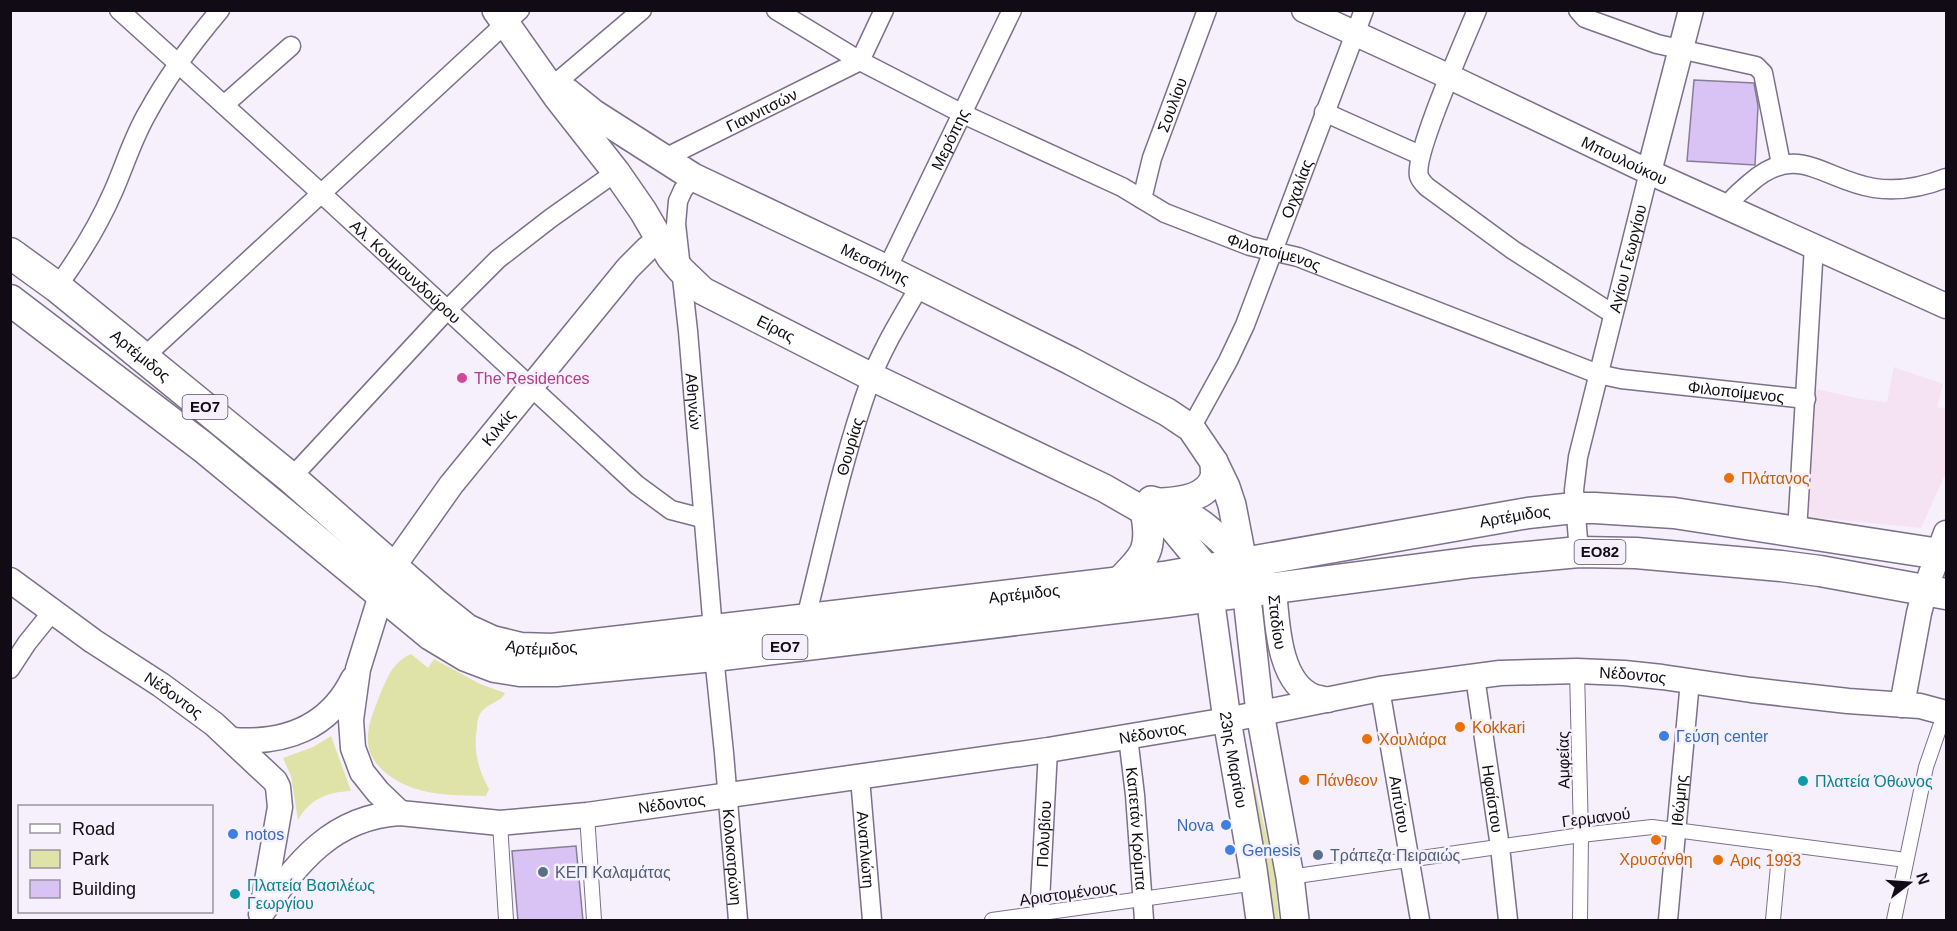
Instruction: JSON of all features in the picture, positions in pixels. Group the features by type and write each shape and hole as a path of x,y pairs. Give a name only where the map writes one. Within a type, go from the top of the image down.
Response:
{"main road":[{"path":"507,15 534,65"},
{"name":"Μεσσήνης","path":"534,65 593,113 693,177 920,285 1071,361 1167,412 1191,428 1214,462 1226,487 1232,505 1243,562"},
{"name":"Είρας","path":"534,65 616,172 681,270 703,291 872,377 1104,489 1154,508 1172,527 1208,583"},
{"name":"Αρτέμιδος","path":"10,254 57,287 144,357 291,478 466,629 492,641 521,648 552,649 713,643 806,618 1164,577 1260,591 1474,562 1579,552 1636,553 1781,566 1936,592"},
{"name":"Αρτέμιδος","path":"10,300 203,447 431,635 466,657 520,671 556,671 713,643 1208,583 1243,562 1528,513 1574,508 1611,508 1674,513 1797,532 1944,547"},
{"path":"1154,508 1202,492 1214,476 1214,462"},
{"path":"1154,508 1196,519 1219,537 1243,562"},
{"path":"1120,582 1143,559 1154,508"},
{"name":"Σταδίου","path":"1243,562 1260,591 1250,625"},
{"name":"23ης Μαρτίου","path":"1208,583 1227,720 1256,883 1260,921"},
{"name":"23ης Μαρτίου","path":"1250,625 1260,713 1290,877 1295,921"}],"street":[{"name":"Αλ. Κουμουνδούρου","path":"119,10 637,485 670,510 702,518"},
{"path":"57,287 95,230 142,123 158,93 178,63 220,10"},
{"path":"556,83 642,10"},
{"name":"Φιλοποίμενος","path":"776,10 860,61 963,114 1122,187 1180,220 1250,246 1298,257 1598,374 1621,379 1806,399"},
{"path":"860,61 884,10"},
{"name":"Μερόπης","path":"887,269 1012,10"},
{"name":"Σουλίου","path":"1142,199 1152,158 1207,10"},
{"name":"Μπουλούκου","path":"1304,10 1649,172 1947,306"},
{"name":"Οιχαλίας","path":"1191,428 1245,324 1364,10"},
{"path":"1477,10 1420,155 1419,177 1427,187 1513,250 1613,314"},
{"path":"1578,10 1585,18 1643,39 1680,50 1756,66 1763,73 1781,164"},
{"name":"Αγίου Γεωργίου","path":"1574,508 1574,482 1578,457 1691,10"},
{"path":"144,357 322,194 507,15"},
{"path":"224,105 291,46"},
{"name":"Γιαννιτσών","path":"663,159 860,61"},
{"path":"1324,112 1420,155"},
{"path":"1728,206 1731,200 1761,173 1792,162 1874,188 1900,189 1925,186 1947,178"},
{"path":"291,478 447,310 510,249 616,172"},
{"name":"Αθηνών","path":"693,177 683,190 677,206 677,232 688,331 713,643"},
{"name":"Κιλκίς","path":"358,669 381,595 393,567 451,485 628,268 660,239"},
{"path":"1797,532 1814,246"},
{"name":"Θουρίας","path":"806,618 847,455 872,377 885,348 920,285"},
{"path":"1574,508 1579,552"},
{"name":"Αρτέμιδος","path":"1936,592 1944,547"},
{"name":"Νέδοντος","path":"10,580 93,641 195,710 232,740 274,781 278,787 280,807 261,917"},
{"name":"Σταδίου","path":"1260,591 1286,665 1297,684 1313,697 1328,700"},
{"path":"1902,705 1914,639 1936,592"},
{"path":"10,669 52,612"},
{"name":"Κολοκοτρώνη","path":"713,643 738,921"},
{"path":"232,740 274,738 294,734 309,727 321,720 337,704 358,669"},
{"path":"358,669 351,720 356,759 369,782 400,813"},
{"name":"Νέδοντος","path":"261,917 303,860 330,835 370,818 400,813 500,823 587,815 1048,750 1227,720 1380,689 1500,673 1577,671 1633,674 1848,702 1920,706 1946,712"},
{"name":"Αμφείας","path":"1577,671 1581,835 1580,921"},
{"name":"Ηφαίστου","path":"1475,677 1500,847 1508,921"},
{"name":"Ιθώμης","path":"1668,921 1690,681"},
{"name":"Αιπύτου","path":"1380,689 1420,921"},
{"path":"1894,921 1926,767 1946,712"},
{"name":"Καπετάν Κρόμπα","path":"1128,737 1135,795 1144,921"},
{"name":"Πολυβίου","path":"1039,917 1048,750"},
{"name":"Αναπλιώτη","path":"860,778 872,921"},
{"path":"587,815 594,921"},
{"path":"500,823 506,921"},
{"name":"Γερμανού","path":"1290,877 1652,827 1906,860"},
{"path":"1773,921 1780,844"},
{"name":"Αριστομένους","path":"992,921 1039,917 1256,883"}],"shaded area":[{"path":"1894,367 1943,384 1937,407 1946,409 1946,472 1921,528 1810,517 1816,389 1887,402"}],"green space":[{"path":"411,654 428,668 434,659 480,684 505,693 483,710 478,721 476,752 479,767 489,789 486,796 440,794 413,788 383,771 372,757 368,735 375,708 395,666"},
{"path":"331,736 351,791 320,798 308,807 298,820 291,776 283,758 313,747"},
{"path":"1250,767 1274,866 1279,920 1269,920 1245,769"}],"building":[{"path":"1694,80 1754,83 1758,106 1755,165 1687,161"},
{"path":"576,846 583,921 518,921 512,851"}],"place":[{"name":"The Residences","path":"462,378"},
{"name":"Πλάτανος","path":"1729,478"},
{"name":"Kokkari","path":"1460,727"},
{"name":"Γεύση center","path":"1664,736"},
{"name":"Χουλιάρα","path":"1367,739"},
{"name":"Πάνθεον","path":"1304,780"},
{"name":"Πλατεία Όθωνος","path":"1803,781"},
{"name":"Nova","path":"1226,825"},
{"name":"notos","path":"233,834"},
{"name":"Χρυσάνθη","path":"1656,840"},
{"name":"Genesis","path":"1230,850"},
{"name":"Τράπεζα Πειραιώς","path":"1318,855"},
{"name":"Αρις 1993","path":"1718,860"},
{"name":"ΚΕΠ Καλαμάτας","path":"543,872"},
{"name":"Πλατεία Βασιλέως Γεωργίου","path":"235,894"}]}
